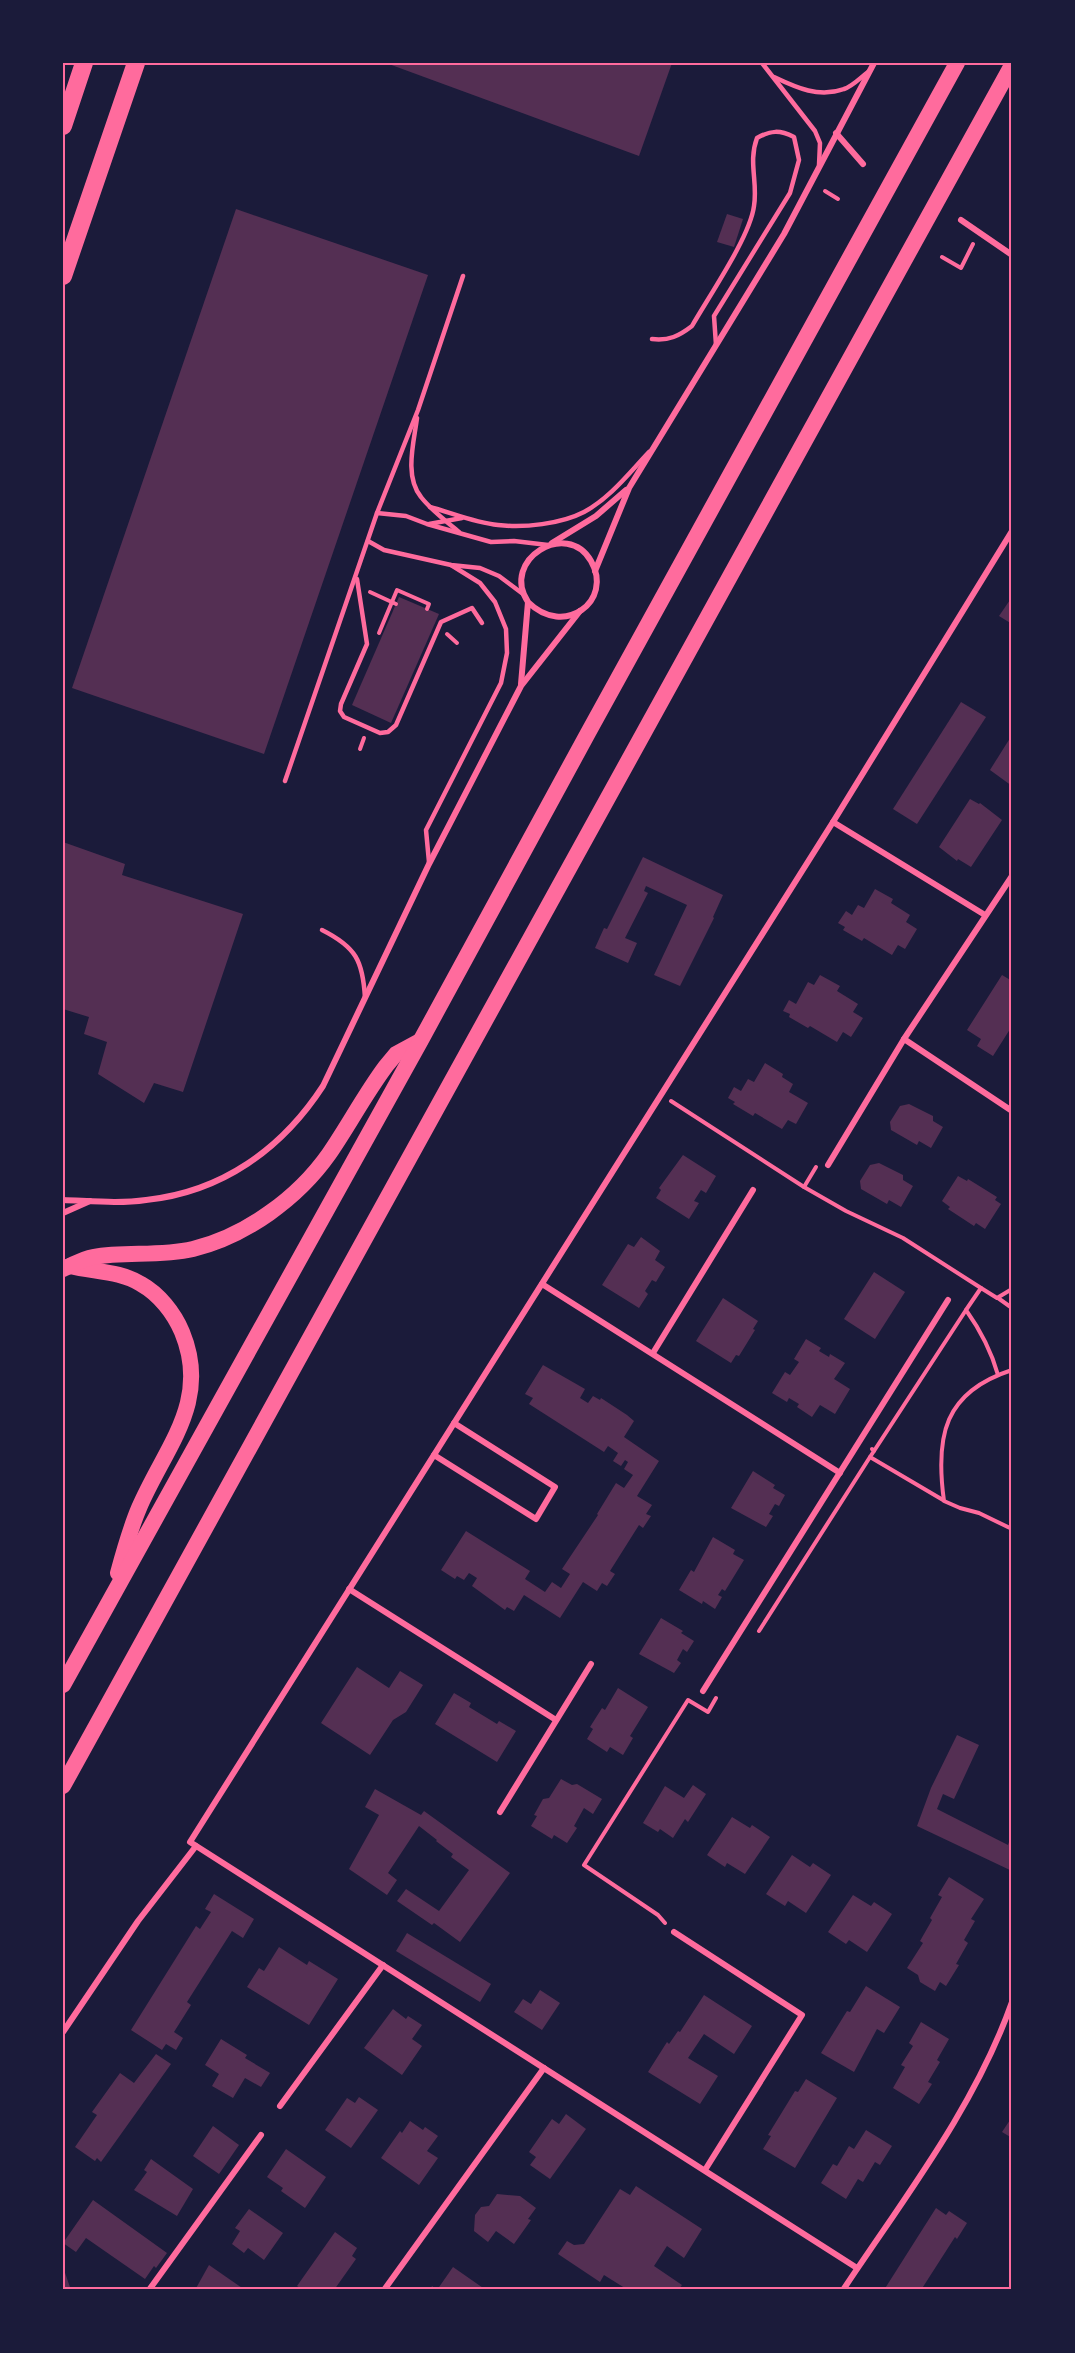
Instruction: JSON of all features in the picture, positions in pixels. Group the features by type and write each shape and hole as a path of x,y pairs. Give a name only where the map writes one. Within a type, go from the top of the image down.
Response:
{"highway":[{"path":"63,126 84,63"},
{"path":"63,276 136,63"},
{"path":"63,1684 421,1040 957,63"},
{"path":"63,1786 1012,65"},
{"path":"67,1268 93,1257 150,1255 194,1249 216,1242 257,1221 277,1207 312,1174 328,1155 386,1066 396,1054 421,1040"},
{"path":"67,1268 128,1277 153,1292 172,1313 179,1326 185,1339 191,1367 190,1395 185,1416 140,1506 126,1545 112,1598"}],"street":[{"path":"595,571 629,488 784,234 874,63"},
{"path":"836,133 863,164"},
{"path":"961,220 1012,255"},
{"path":"580,611 569,617 552,618 538,612 523,594 522,574 527,561 549,544 596,516 629,488"},
{"path":"857,2268 190,1842 833,822 1012,531"},
{"path":"63,1200 145,1201 181,1194 224,1178 263,1154 290,1130 313,1102 365,1002 429,864 521,686 592,599 596,587 595,571 590,559 582,550 566,543 549,544"},
{"path":"521,686 528,602"},
{"path":"833,822 985,915"},
{"path":"828,1165 904,1039 1012,876"},
{"path":"904,1039 1012,1111"},
{"path":"653,1353 753,1190"},
{"path":"63,1213 92,1201"},
{"path":"542,1284 840,1473"},
{"path":"703,1691 948,1300"},
{"path":"434,1455 536,1519 555,1487 454,1423"},
{"path":"349,1589 556,1720"},
{"path":"500,1812 591,1664"},
{"path":"63,2032 138,1921 196,1846"},
{"path":"674,1932 801,2015 705,2170"},
{"path":"280,2106 383,1965"},
{"path":"843,2290 938,2148 990,2057 1012,2002"},
{"path":"384,2290 544,2068"},
{"path":"149,2290 261,2135"}],"lane":[{"path":"762,63 815,131 820,143 819,165"},
{"path":"772,76 811,92 830,92 846,89 869,71"},
{"path":"652,339 665,341 680,335 692,326 749,226 754,207 755,187 752,152 757,138 769,132 783,131 794,137 798,147 799,160 790,193 714,316 716,346"},
{"path":"285,781 377,513 418,410 463,276"},
{"path":"418,410 411,465 414,482 419,495 430,507 462,534"},
{"path":"430,507 497,525 537,524 566,518 584,512 611,492 657,443"},
{"path":"377,513 406,516 491,542 549,544"},
{"path":"427,524 465,518"},
{"path":"368,541 384,550 451,565 480,568 499,576 523,594"},
{"path":"429,864 426,830 501,683 507,653 506,629 495,602 480,583 451,565"},
{"path":"357,576 367,644 340,711 344,717 380,733 388,732 396,725 441,622 472,608 482,622"},
{"path":"322,930 343,940 359,961 364,980 365,1002"}],"path":[{"path":"825,191 838,199"},
{"path":"942,257 961,268 974,244"},
{"path":"358,587 394,603"},
{"path":"374,643 394,603 397,590 429,604 427,609"},
{"path":"360,749 368,728"},
{"path":"661,1095 804,1187 846,1211 903,1238 1012,1308"},
{"path":"758,1633 981,1288"},
{"path":"997,1298 1012,1289"},
{"path":"966,1310 992,1353 998,1375"},
{"path":"944,1501 940,1472 941,1444 950,1415 966,1395 980,1384 1012,1370"},
{"path":"859,1442 874,1451"},
{"path":"870,1457 944,1501 979,1513 1012,1529"},
{"path":"674,1932 658,1915 584,1866 688,1700 708,1712 720,1692"}],"building":[{"path":"386,63 672,63 639,156"},
{"path":"236,209 428,275 264,754 72,688"},
{"path":"727,214 743,219 734,247 717,242"},
{"path":"399,597 439,614 391,723 352,705"},
{"path":"1012,597 1012,624 999,616"},
{"path":"961,702 986,717 917,824 893,809"},
{"path":"1012,735 1012,786 990,770"},
{"path":"970,799 980,803 1002,820 971,867 958,859 957,861 939,847"},
{"path":"63,842 125,864 122,875 243,914 183,1092 154,1083 144,1103 98,1074 107,1042 84,1034 89,1017 63,1009"},
{"path":"643,857 723,895 680,986 654,975 687,905 646,886 644,891 648,893 625,938 637,943 628,963 595,948"},
{"path":"875,889 893,899 891,903 910,915 906,922 917,929 905,949 898,945 892,955 864,938 862,941 843,930 845,927 838,923 846,911 852,915 858,905 864,908"},
{"path":"820,975 840,986 837,991 858,1004 853,1012 863,1018 851,1037 843,1032 837,1042 810,1026 808,1028 783,1011 789,1000 796,1004 808,982 814,985"},
{"path":"1002,975 1012,981 1012,1026 993,1056 977,1046 981,1039 967,1030"},
{"path":"765,1063 783,1074 782,1077 793,1084 789,1092 808,1103 796,1124 788,1120 782,1129 755,1113 753,1116 733,1104 735,1102 728,1098 734,1087 741,1091 748,1079 754,1082"},
{"path":"909,1104 933,1116 933,1121 943,1127 931,1148 919,1141 917,1145 891,1130 890,1122 900,1106"},
{"path":"683,1155 716,1176 706,1193 701,1190 694,1201 699,1203 689,1219 656,1198 661,1190 659,1188"},
{"path":"879,1163 903,1175 903,1180 913,1186 901,1207 889,1200 887,1204 861,1189 860,1181 870,1165"},
{"path":"958,1176 967,1181 968,1179 997,1197 995,1200 1001,1204 985,1229 976,1223 974,1226 948,1209 950,1207 942,1201"},
{"path":"641,1237 660,1251 655,1260 665,1267 656,1282 652,1280 645,1291 648,1294 639,1308 602,1285 628,1244 634,1247"},
{"path":"874,1272 905,1292 875,1339 844,1319"},
{"path":"723,1298 758,1321 739,1356 736,1355 731,1363 696,1341"},
{"path":"806,1339 821,1348 819,1351 829,1357 830,1354 845,1363 834,1379 850,1389 835,1414 820,1405 812,1417 797,1407 799,1404 789,1398 787,1402 772,1393 785,1372 790,1375 799,1362 794,1359"},
{"path":"543,1365 585,1389 580,1398 588,1403 593,1396 600,1400 601,1398 627,1415 634,1421 624,1437 659,1461 637,1496 652,1505 646,1514 651,1516 643,1528 639,1525 610,1571 615,1574 607,1586 602,1583 597,1591 583,1582 560,1618 524,1595 514,1611 507,1607 505,1610 472,1586 477,1578 469,1573 464,1580 457,1576 455,1579 441,1570 466,1531 530,1571 525,1579 545,1592 552,1582 561,1588 570,1574 562,1569 616,1483 624,1488 633,1475 624,1469 628,1462 625,1460 621,1466 613,1461 618,1453 608,1446 604,1452 529,1404 533,1398 525,1394"},
{"path":"753,1471 775,1485 773,1488 785,1495 779,1506 775,1504 769,1514 773,1516 766,1527 731,1508"},
{"path":"713,1537 735,1550 733,1554 744,1560 725,1591 722,1589 718,1595 722,1597 715,1609 679,1590 691,1570 694,1572"},
{"path":"661,1618 683,1631 681,1633 694,1641 687,1652 683,1649 677,1660 681,1663 674,1673 639,1654"},
{"path":"357,1667 389,1688 400,1671 423,1685 406,1712 393,1720 370,1755 321,1723"},
{"path":"618,1688 648,1707 630,1736 633,1738 623,1755 610,1747 607,1752 587,1739 593,1729 590,1727 602,1708 605,1710"},
{"path":"454,1693 471,1703 469,1707 497,1724 499,1721 516,1731 497,1762 435,1724"},
{"path":"957,1735 979,1745 954,1799 943,1794 937,1809 1008,1845 1012,1833 1012,1871 917,1826 931,1788"},
{"path":"561,1779 572,1785 577,1784 602,1799 593,1814 584,1808 574,1826 577,1828 567,1843 554,1835 552,1839 531,1826 543,1799 549,1798"},
{"path":"693,1785 706,1794 688,1822 685,1819 673,1838 660,1829 658,1832 643,1823 665,1786 684,1798"},
{"path":"375,1789 421,1815 424,1811 510,1873 460,1942 397,1901 406,1889 439,1911 469,1870 451,1857 453,1854 419,1826 388,1873 397,1880 387,1895 349,1869 379,1815 365,1807"},
{"path":"732,1817 750,1828 752,1825 770,1837 745,1874 727,1863 725,1867 707,1855"},
{"path":"792,1855 810,1867 813,1863 831,1875 806,1913 788,1901 785,1906 766,1894"},
{"path":"949,1877 984,1899 971,1919 975,1921 964,1940 968,1943 956,1964 959,1965 946,1986 940,1982 935,1991 920,1982 918,1975 907,1968 923,1943 920,1941 942,1897 938,1895"},
{"path":"214,1894 254,1919 243,1938 232,1931 187,2002 191,2005 174,2032 183,2038 176,2050 166,2044 162,2050 131,2030 196,1926 200,1929 211,1912 205,1909"},
{"path":"853,1895 871,1906 874,1902 892,1914 867,1952 849,1940 846,1944 828,1932"},
{"path":"407,1933 491,1984 480,2002 396,1951"},
{"path":"279,1947 307,1965 309,1961 338,1979 309,2025 247,1987 259,1968 264,1971"},
{"path":"866,1986 900,2007 884,2033 877,2029 854,2072 821,2053 847,2011 850,2012"},
{"path":"540,1990 560,2003 542,2030 514,2012 523,1999 531,2004"},
{"path":"704,1995 752,2026 734,2054 704,2034 688,2058 718,2076 700,2104 648,2072 667,2042 669,2044 678,2031 680,2032"},
{"path":"393,2009 406,2019 408,2016 422,2025 412,2039 422,2046 402,2075 364,2048"},
{"path":"921,2022 949,2039 937,2060 940,2062 928,2082 932,2084 919,2104 893,2088 905,2067 901,2065 913,2046 909,2043"},
{"path":"221,2039 247,2055 245,2058 270,2073 261,2087 245,2078 233,2098 212,2086 219,2074 205,2065"},
{"path":"156,2054 171,2064 101,2162 97,2158 95,2161 75,2147 97,2115 92,2112 120,2073 134,2083"},
{"path":"806,2079 837,2098 795,2168 763,2149 771,2136 768,2135 795,2091 798,2092"},
{"path":"359,2097 378,2110 351,2148 325,2130 347,2098 355,2103"},
{"path":"566,2114 586,2129 550,2179 530,2165 536,2157 529,2152 552,2119 559,2124"},
{"path":"1012,2117 1012,2138 1002,2132"},
{"path":"410,2121 438,2136 427,2151 438,2158 419,2185 381,2158"},
{"path":"213,2126 239,2145 219,2174 193,2156"},
{"path":"866,2130 892,2146 880,2165 875,2162 863,2182 858,2179 846,2199 821,2183 833,2164 837,2166 849,2146 854,2149"},
{"path":"286,2149 326,2177 305,2208 281,2191 283,2188 267,2177"},
{"path":"151,2159 193,2189 177,2216 134,2190 147,2172 144,2170"},
{"path":"636,2186 702,2229 684,2258 667,2246 654,2266 682,2285 678,2290 628,2290 604,2275 600,2282 558,2254 567,2241 574,2245 584,2244 620,2189 630,2195"},
{"path":"497,2194 520,2196 536,2208 528,2219 531,2220 514,2244 496,2231 488,2242 474,2231 475,2215 481,2207 489,2206"},
{"path":"93,2200 167,2253 145,2279 86,2238 76,2252 63,2243"},
{"path":"936,2208 946,2215 949,2211 967,2223 957,2239 955,2237 921,2290 884,2290"},
{"path":"249,2209 283,2233 264,2260 248,2248 244,2253 232,2244 240,2231 235,2228"},
{"path":"335,2232 357,2248 352,2256 356,2259 334,2290 303,2290 297,2286"},
{"path":"209,2265 245,2290 195,2290"},
{"path":"63,2267 71,2290 63,2290"},
{"path":"453,2267 486,2290 437,2290"}]}
